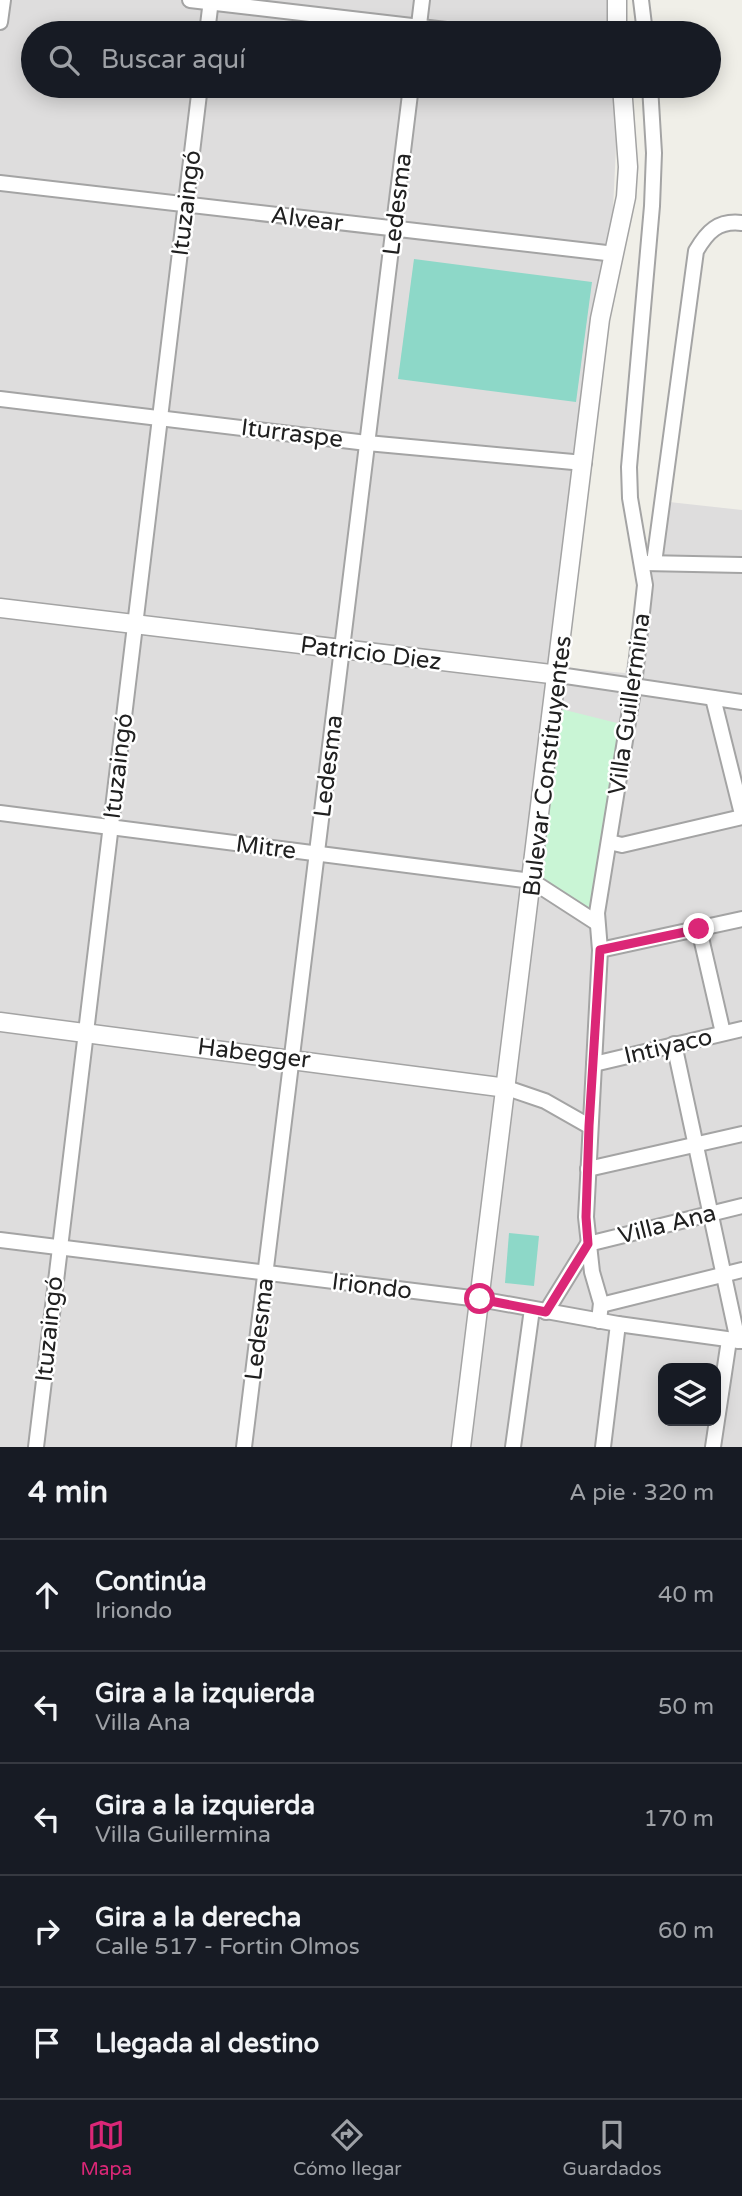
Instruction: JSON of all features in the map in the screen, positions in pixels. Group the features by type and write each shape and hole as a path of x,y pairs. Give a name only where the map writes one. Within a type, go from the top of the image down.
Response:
{"street":[{"path":"0,22 3,0"},
{"path":"190,0 354,21"},
{"path":"419,21 422,0"},
{"path":"617,0 617,21"},
{"path":"641,0 644,21"},
{"path":"208,21 211,1"},
{"name":"Ituzaingó","path":"36,1447 58,1247 199,98"},
{"name":"Ledesma","path":"244,1447 410,98"},
{"name":"Bulevar Constituyentes","path":"461,1447 486,1302 507,1088 600,319 615,254 628,167 623,98"},
{"name":"Villa Guillermina","path":"599,1321 601,1305 588,1244 589,1126 600,950 597,923 634,685 648,563 630,498 629,467 652,206 650,98"},
{"name":"Alvear","path":"0,183 615,254"},
{"path":"742,223 730,222 709,230 695,251 648,563 742,565"},
{"name":"Iturraspe","path":"0,399 368,443 583,463"},
{"name":"Patricio Diez","path":"0,608 559,675 742,702"},
{"path":"609,842 622,845 742,816 713,698"},
{"name":"Mitre","path":"0,813 532,881"},
{"path":"532,881 597,923"},
{"path":"600,950 742,919"},
{"path":"699,929 723,1033"},
{"name":"Habegger","path":"0,1022 507,1088"},
{"name":"Intiyaco","path":"594,1064 742,1029"},
{"path":"674,1044 736,1341 713,1447"},
{"path":"507,1088 545,1101 589,1126"},
{"path":"588,1169 742,1133"},
{"name":"Villa Ana","path":"539,1311 588,1244 742,1206"},
{"name":"Iriondo","path":"0,1240 486,1302 736,1341"},
{"path":"601,1305 742,1270"},
{"path":"513,1447 539,1311"},
{"path":"603,1447 618,1324"}],"shaded area":[{"path":"0,0 616,0 619,21 21,21 21,98 618,98 611,249 557,667 625,673 660,501 742,510 742,1447 0,1447"},
{"path":"414,259 592,282 576,402 398,379"},
{"path":"509,1233 539,1236 534,1286 505,1283"}],"green space":[{"path":"561,709 621,724 590,911 541,876"}],"route":[{"path":"480,1299 492,1304 546,1312 588,1244 586,1197 594,1018 600,950 699,929"}]}
